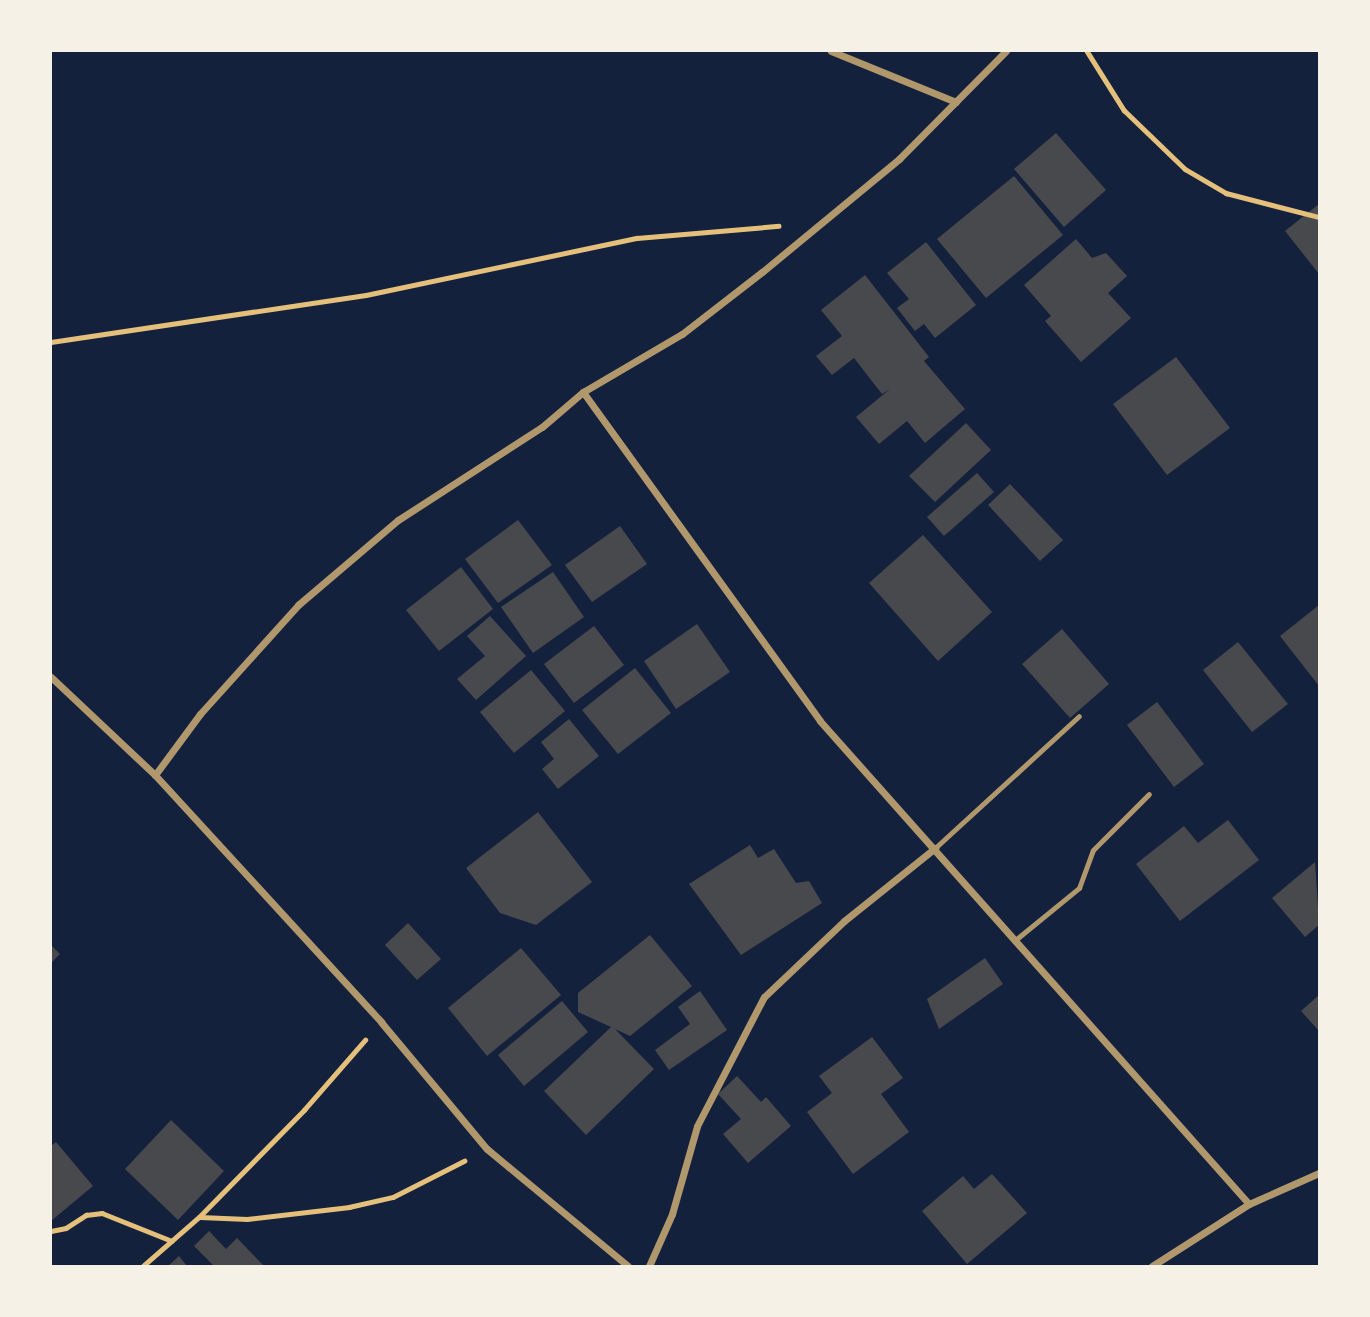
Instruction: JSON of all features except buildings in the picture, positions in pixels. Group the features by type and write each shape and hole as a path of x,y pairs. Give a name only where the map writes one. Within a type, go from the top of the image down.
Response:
{"street":[{"path":"831,51 956,102"},
{"path":"155,775 200,715 298,605 398,520 542,427 583,392 682,334 899,159 1006,51"},
{"path":"583,392 820,721 1250,1204"},
{"path":"51,677 155,775 381,1021 487,1149 628,1266"},
{"path":"649,1266 672,1214 697,1126 764,996 844,921 935,848"},
{"path":"1152,1266 1250,1204 1319,1173"}],"lane":[{"path":"935,848 1079,716"},
{"path":"1014,941 1079,888 1093,850 1149,794"}],"path":[{"path":"1087,51 1124,110 1185,169 1226,193 1319,217"},
{"path":"51,342 366,295 636,238 825,221"},
{"path":"143,1266 199,1217 304,1110 381,1021"},
{"path":"199,1217 247,1219 360,1205 414,1187 487,1149"},
{"path":"51,1231 66,1228 86,1215 102,1213 172,1241"}]}
